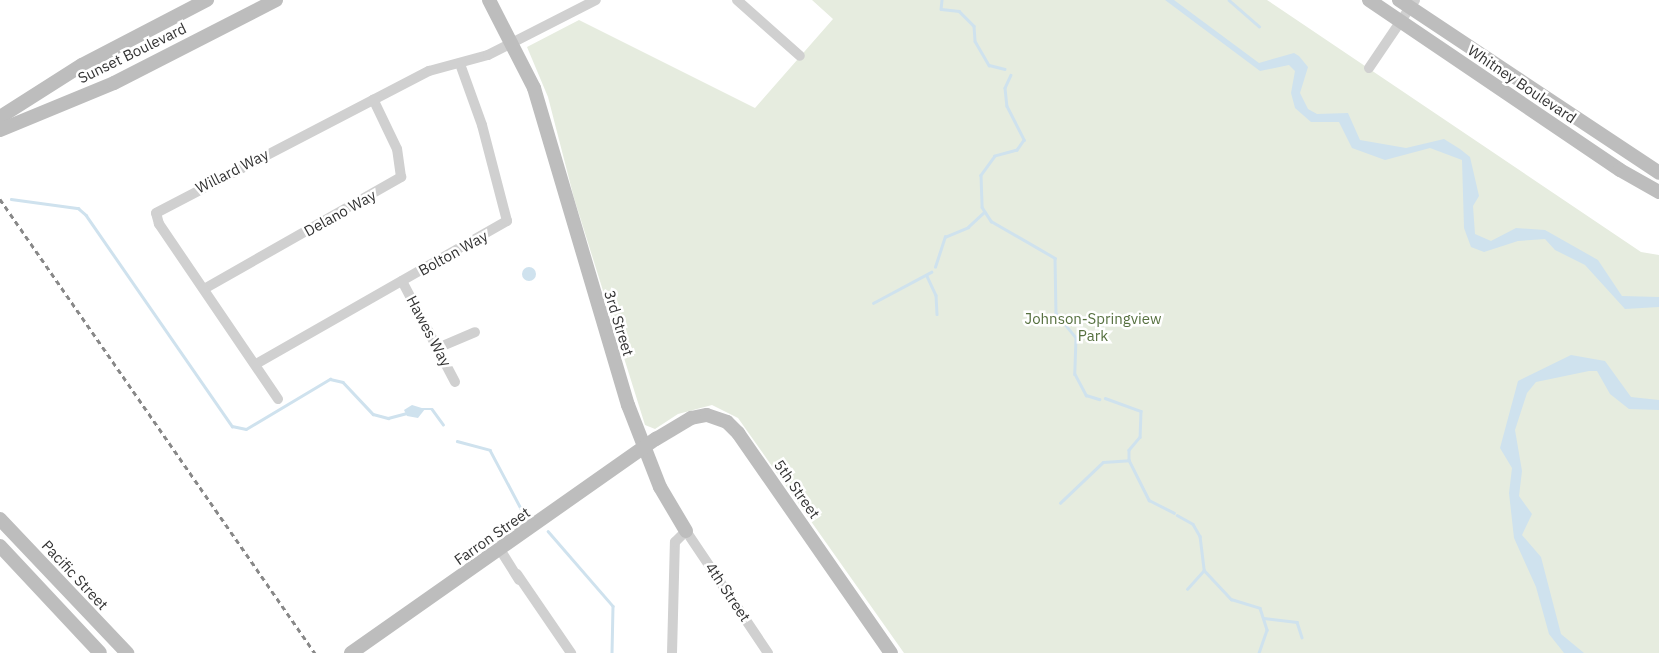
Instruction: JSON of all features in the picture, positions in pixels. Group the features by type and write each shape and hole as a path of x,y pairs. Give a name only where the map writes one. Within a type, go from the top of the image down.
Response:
{"street":[{"name":"Sunset Boulevard","path":"0,117 82,65 207,0"},
{"name":"Sunset Boulevard","path":"0,130 114,83 276,0"},
{"name":"3rd Street","path":"489,0 538,98 608,346 644,448 666,500 686,531"},
{"name":"Willard Way","path":"278,399 159,224 156,213 429,71 460,64 512,43 596,0"},
{"path":"737,0 800,56"},
{"name":"Whitney Boulevard","path":"1369,0 1620,170 1659,192"},
{"path":"1369,68 1400,22 1408,2"},
{"name":"Whitney Boulevard","path":"1408,2 1659,173"},
{"name":"Bolton Way","path":"256,364 507,221 482,125 460,64"},
{"name":"Delano Way","path":"204,289 401,177 398,149 373,99"},
{"name":"Hawes Way","path":"402,281 440,347 455,382"},
{"path":"440,347 475,332"},
{"name":"5th Street","path":"644,448 692,418 708,415 727,422 892,653"},
{"name":"Farron Street","path":"341,653 356,651 644,448"},
{"name":"Pacific Street","path":"0,519 127,653"},
{"path":"672,653 675,542 686,531"},
{"name":"4th Street","path":"686,531 768,653"},
{"path":"0,546 100,653"},
{"path":"501,550 571,653"}],"green space":[{"name":"Johnson-Springview Park","path":"812,0 1267,0 1641,252 1659,255 1659,653 904,653 738,418 712,405 678,414 655,429 645,425 574,198 548,97 527,47 579,20 755,108 833,19"}],"water":[{"path":"1165,0 1174,0 1259,63 1294,53 1299,56 1308,67 1300,93 1308,109 1317,114 1348,113 1360,140 1406,148 1444,139 1460,149 1470,157 1479,196 1473,206 1475,234 1491,241 1516,228 1545,230 1598,260 1622,296 1659,297 1659,307 1625,309 1585,265 1555,250 1545,239 1518,241 1484,252 1471,247 1464,228 1462,160 1430,148 1385,160 1352,148 1339,122 1311,122 1295,108 1291,93 1295,71 1289,65 1260,71"},
{"path":"529,267 534,269 536,274 534,279 529,281 524,279 522,274 524,269"},
{"path":"1571,355 1605,361 1631,397 1659,400 1659,410 1629,409 1610,394 1597,371 1536,382 1527,393 1515,430 1522,471 1519,496 1532,514 1522,535 1541,557 1561,634 1584,653 1564,653 1549,634 1536,587 1514,538 1509,493 1512,468 1500,448 1518,381"},
{"path":"412,405 425,409 418,418 407,416 404,410"}],"waterway":[{"path":"942,0 941,9 959,11 974,26 975,41 989,65 1005,69"},
{"path":"1229,0 1259,26"},
{"path":"1011,75 1005,88 1007,106 1024,140 1017,150 995,156 981,175 982,207 991,221 1055,258 1056,313 1076,338 1075,374 1086,395 1099,399"},
{"path":"11,199 78,208 86,215 232,426 246,429 330,379 343,382 373,414 388,418 407,413"},
{"path":"935,267 945,237 968,227 984,212"},
{"path":"873,303 931,272"},
{"path":"927,276 936,295 937,314"},
{"path":"1105,398 1141,411 1140,437 1129,450 1129,460 1149,500 1174,513"},
{"path":"422,409 432,409 443,424"},
{"path":"457,441 490,450 526,518"},
{"path":"1060,503 1103,462 1129,460"},
{"path":"1177,515 1193,524 1200,536 1204,570 1231,599 1260,608 1267,630 1259,653"},
{"path":"548,531 613,606 612,653"},
{"path":"1187,589 1204,570"},
{"path":"1264,618 1297,622 1302,637"}],"railway":[{"path":"0,199 315,653"}]}
